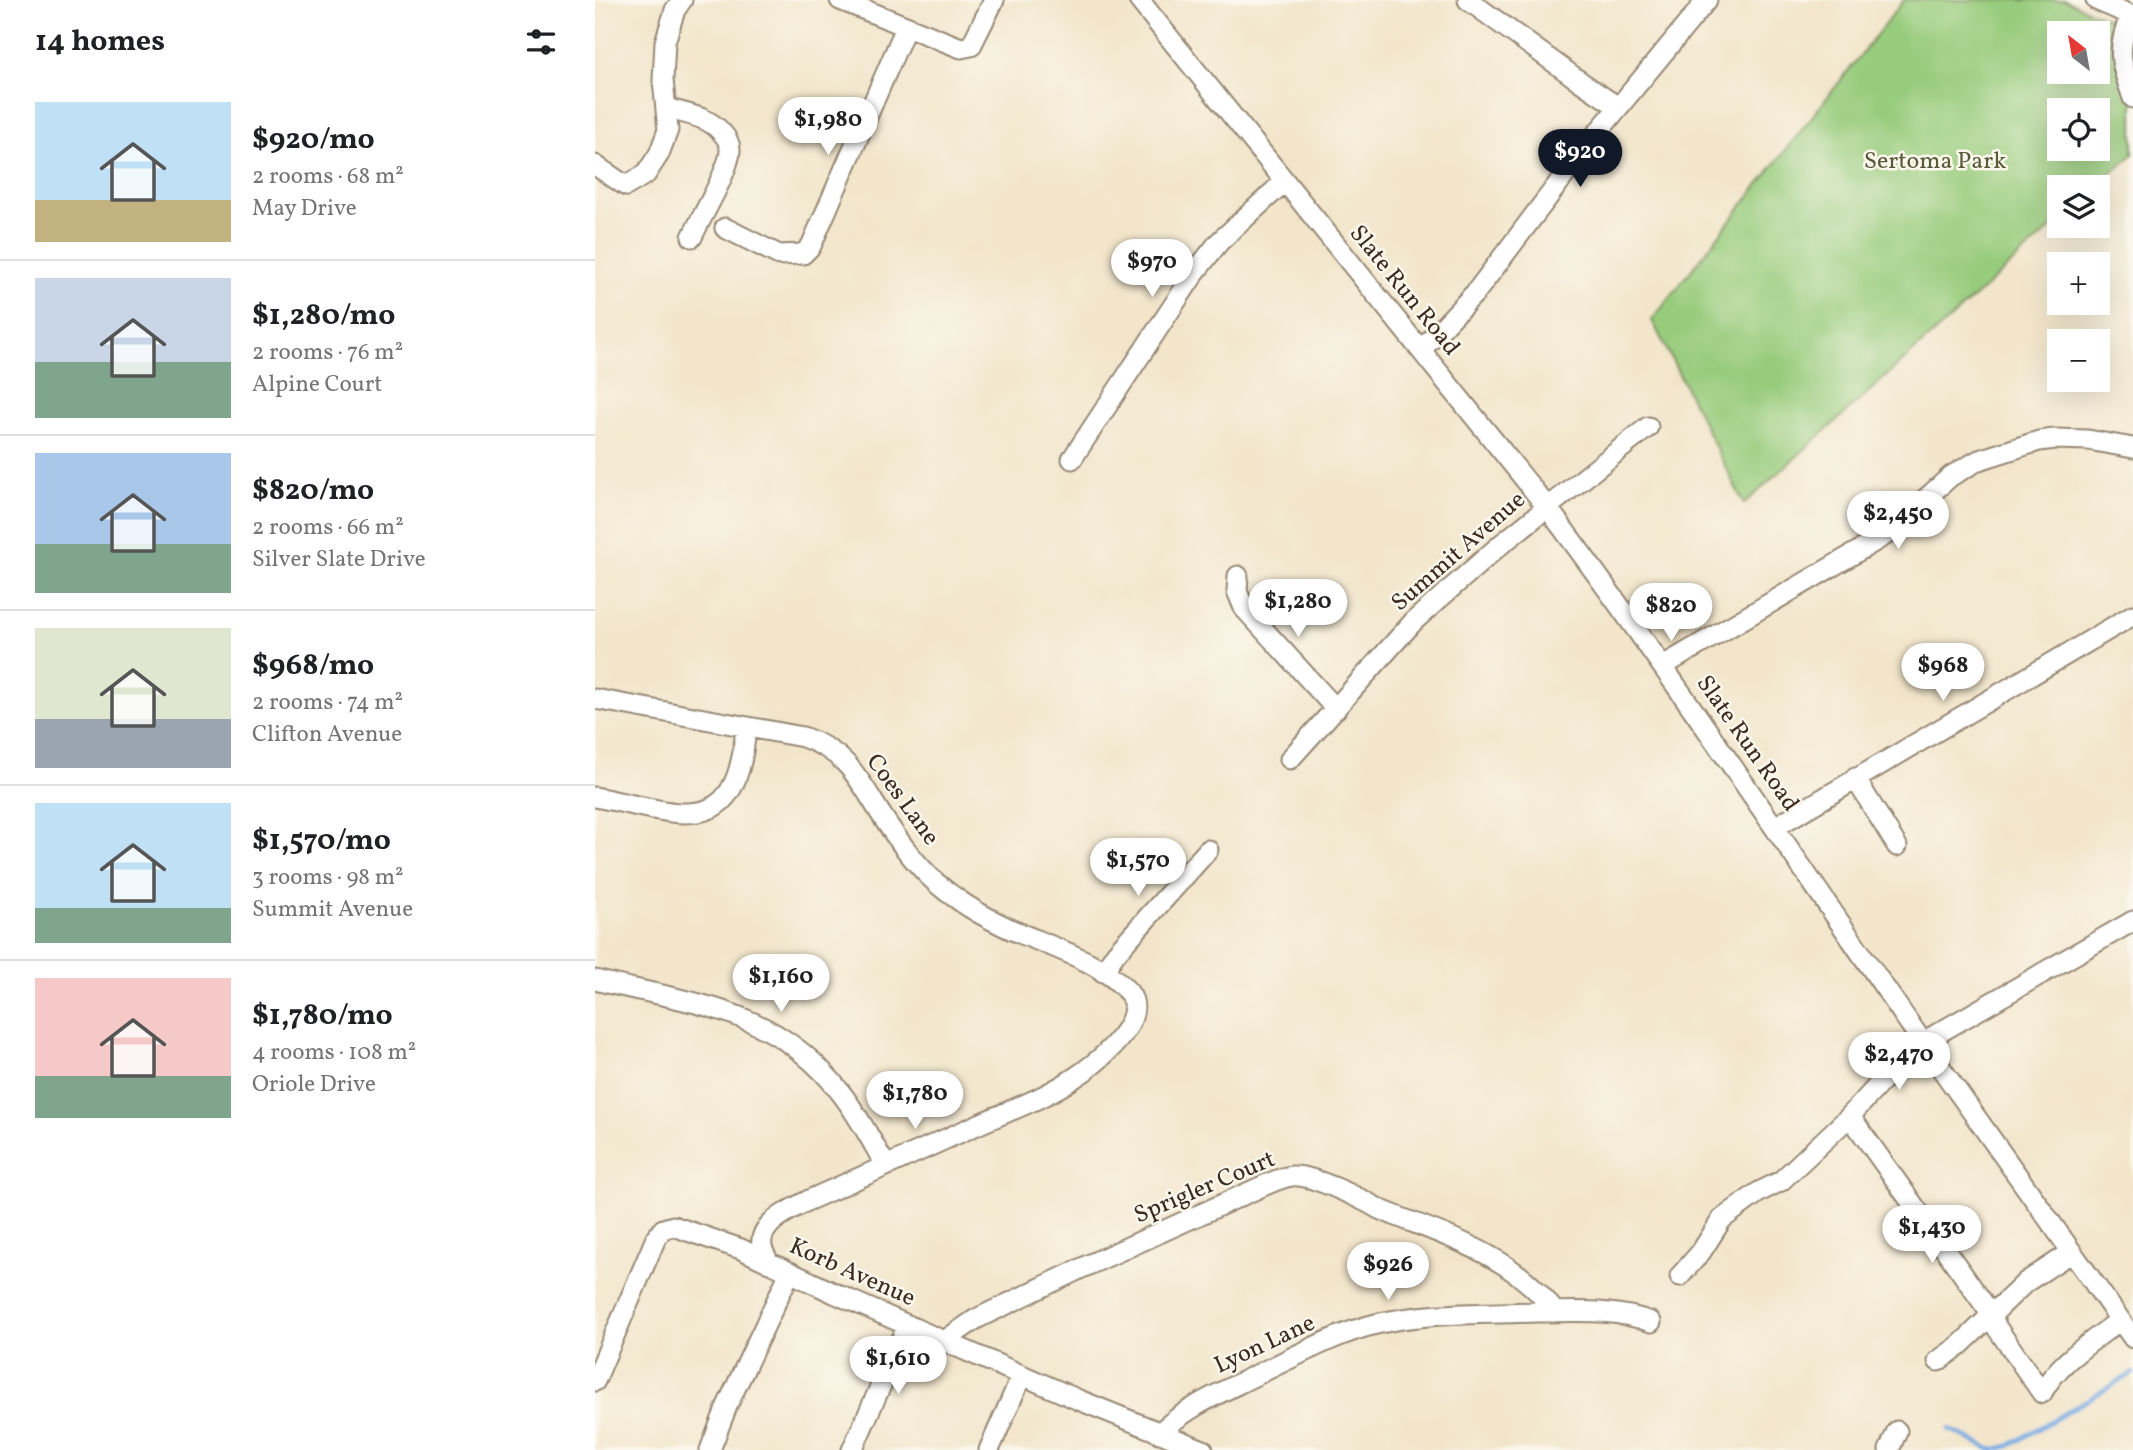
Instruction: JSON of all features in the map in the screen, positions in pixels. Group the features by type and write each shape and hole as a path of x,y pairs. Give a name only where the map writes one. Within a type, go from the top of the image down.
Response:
{"street":[{"path":"595,165 626,186 646,174 659,154 669,130 663,80 665,42 675,10 682,0"},
{"path":"840,0 961,48 971,46 994,0"},
{"path":"1468,0 1618,107"},
{"path":"1421,350 1476,292 1618,107 1707,0"},
{"path":"2096,0 2132,15 2121,43 2120,59 2133,98"},
{"name":"Slate Run Road","path":"1144,2 1284,182 1547,507 1663,666 1923,1042 2133,1338"},
{"path":"725,228 779,254 803,254 811,246 907,27"},
{"path":"666,108 703,119 716,127 726,138 730,150 726,165 692,237"},
{"path":"1072,459 1196,271 1219,242 1284,182"},
{"name":"Summit Avenue","path":"1290,759 1414,621 1547,507 1648,427"},
{"path":"1663,666 1884,536 1939,486 1979,460 2039,441 2055,439 2088,440 2133,448"},
{"path":"1238,576 1237,591 1244,608 1336,709"},
{"path":"1775,827 2133,615"},
{"name":"Coes Lane","path":"595,699 803,737 836,752 862,781 886,822 914,860 947,892 966,906 1008,928 1074,956 1103,972 1131,996 1133,1017 1128,1028 1110,1049 1072,1080 1022,1107 886,1166"},
{"path":"595,797 686,814 717,806 735,782 743,758 746,727"},
{"path":"1855,778 1897,846"},
{"path":"1103,972 1116,953 1208,850"},
{"path":"1680,1276 1701,1252 1722,1219 1759,1192 1781,1181 1850,1116 1905,1056 1923,1042 2133,921"},
{"path":"595,980 723,1009 764,1027 815,1064 842,1093 886,1166 809,1200 777,1218 763,1237 762,1246 769,1263"},
{"path":"1850,1116 1991,1314 1997,1328 2042,1393 2049,1380 2075,1355 2120,1320"},
{"name":"Sprigler Court","path":"944,1340 976,1319 1084,1267 1265,1185 1294,1176 1364,1200 1379,1209 1489,1254 1525,1279 1543,1295 1555,1312"},
{"name":"Korb Avenue","path":"595,1381 656,1238 663,1230 673,1226 741,1249 1022,1375 1203,1450"},
{"path":"1938,1361 1960,1345 2025,1282 2072,1252"},
{"path":"710,1450 727,1406 790,1272"},
{"name":"Lyon Lane","path":"1159,1433 1180,1413 1207,1398 1359,1329 1377,1324 1450,1314 1555,1312 1610,1312 1651,1322"},
{"path":"852,1450 908,1325"},
{"path":"989,1450 1022,1375"},
{"path":"1889,1450 1897,1431"}],"green space":[{"name":"Sertoma Park","path":"1904,0 2065,0 2133,30 2133,154 2109,175 2047,175 2047,232 1744,504 1652,320"}],"waterway":[{"path":"1949,1429 1992,1450 2009,1446 2133,1373"}]}
